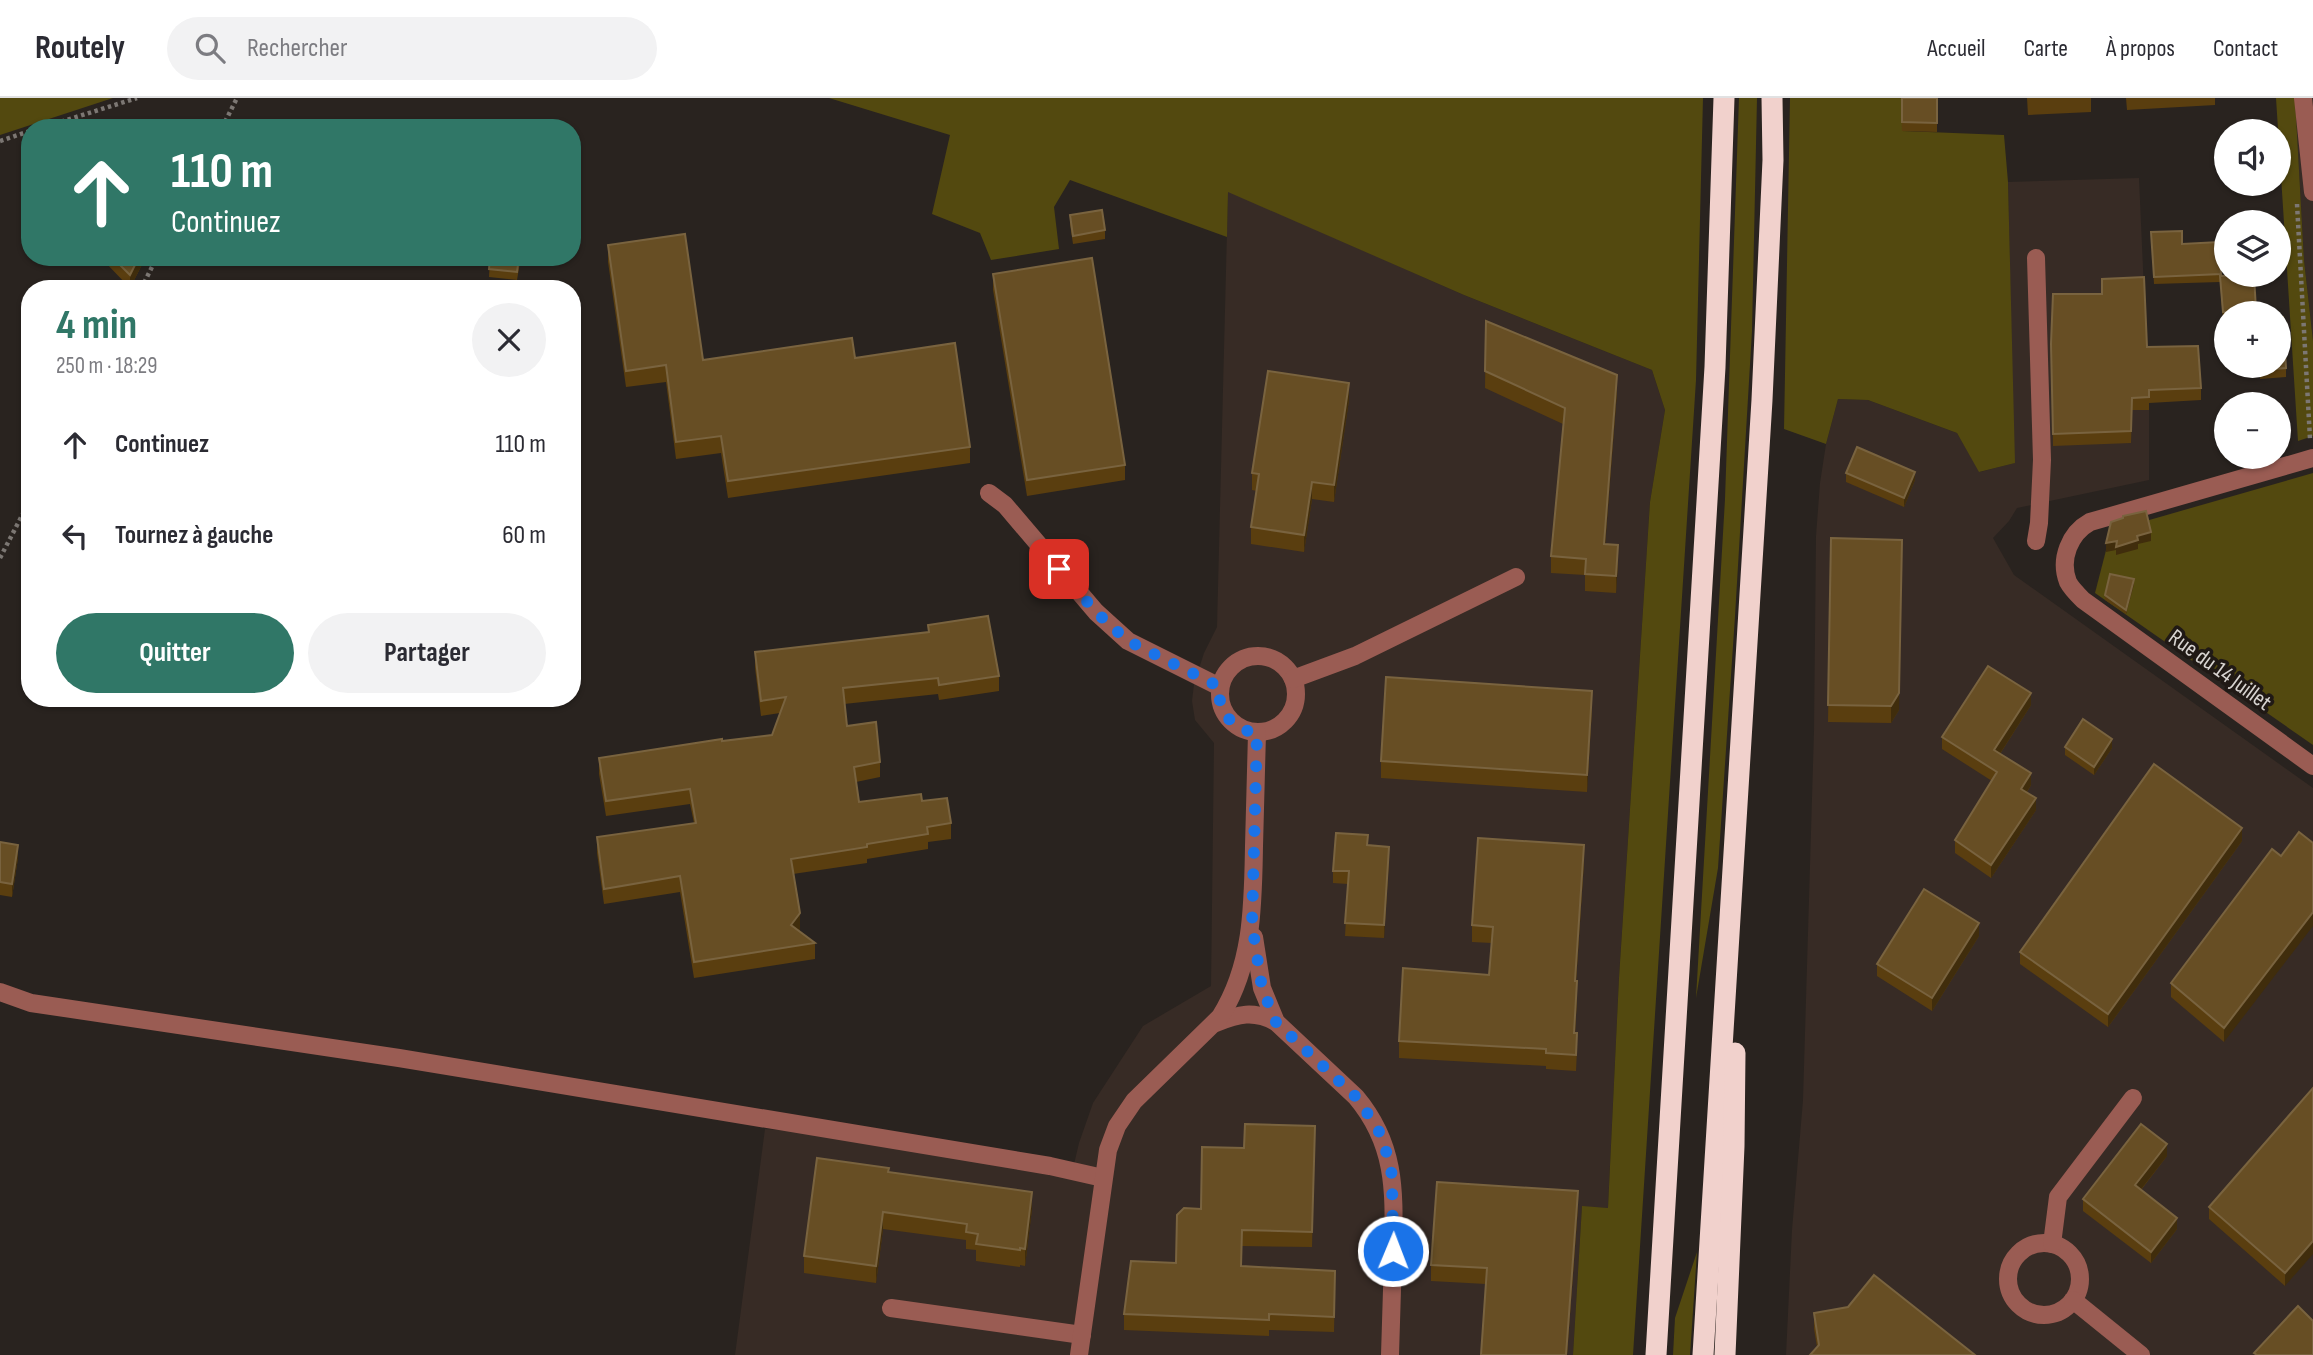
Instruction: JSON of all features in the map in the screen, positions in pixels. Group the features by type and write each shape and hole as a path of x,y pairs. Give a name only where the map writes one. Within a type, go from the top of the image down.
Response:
{"highway":[{"path":"1656,1355 1714,381 1724,98"},
{"path":"1703,1355 1762,387 1773,160 1772,98"},
{"path":"1725,1355 1735,1122 1733,872"}],"street":[{"path":"2303,98 2313,192"},
{"path":"2036,258 2042,460 2036,541"},
{"name":"Rue du 14 Juillet","path":"2313,458 2102,517 2081,526 2066,552 2069,583 2083,600 2313,766"},
{"path":"989,493 1005,505 1096,612 1128,641 1220,687"},
{"path":"1293,679 1355,656 1516,577"},
{"path":"1251,656 1274,659 1285,667 1293,679 1296,692 1292,713 1277,727 1257,733 1240,728 1226,716 1221,705 1220,687 1224,676 1231,667 1251,656"},
{"path":"1257,733 1252,924 1262,988 1276,1022"},
{"path":"1079,1355 1111,1138 1124,1114 1178,1057 1215,1024 1229,1003 1236,989 1252,924"},
{"path":"0,992 31,1003 399,1058 1050,1166 1103,1178"},
{"path":"1215,1024 1248,1014 1266,1016 1276,1022 1367,1110 1384,1143 1394,1192 1391,1355"},
{"path":"2052,1244 2058,1197 2133,1098"},
{"path":"2052,1244 2066,1251 2076,1264 2079,1285 2073,1300 2057,1313 2037,1315 2019,1306 2010,1293 2008,1273 2017,1255 2031,1246 2052,1244"},
{"path":"2073,1300 2141,1355"},
{"path":"891,1308 1082,1335"}],"path":[{"path":"70,119 136,98"},
{"path":"226,119 237,98"},
{"path":"0,141 21,134"},
{"path":"2298,215 2313,458"},
{"path":"0,558 21,517"}],"shaded area":[{"path":"0,98 113,98 49,119 21,119 21,128 0,135"},
{"path":"829,98 1703,98 1696,380 1633,1355 1573,1355 1582,1206 1608,1208 1619,978 1650,502 1665,410 1652,370 1464,295 1228,192 1227,237 1070,180 1054,207 1059,249 991,260 980,233 932,214 950,135"},
{"path":"1739,98 1757,98 1752,331 1718,868 1696,998 1725,499"},
{"path":"1790,98 1902,98 1903,131 2004,135 2008,182 2015,463 1979,472 1957,433 1868,400 1838,399 1826,444 1784,429"},
{"path":"2276,98 2295,98 2304,260 2313,341 2313,436 2298,441 2288,287 2291,287 2291,210 2283,210 2282,196 2291,196 2291,119 2277,119"},
{"path":"2295,98 2313,98 2313,341 2304,260"},
{"path":"2139,178 2149,403 2149,480 2017,508 1993,538 2014,575 2313,788 2313,1355 1786,1355 1792,1230 1803,1100 1814,731 1816,536 1826,444 1838,399 1868,400 1957,433 1980,472 2014,463 2008,182"},
{"path":"1228,191 1464,295 1652,370 1665,410 1650,502 1619,978 1608,1208 1582,1207 1573,1355 735,1355 765,1129 877,1137 1071,1177 1093,1103 1143,1026 1211,986 1214,743 1195,720 1192,701 1194,684 1204,653 1217,627"},
{"path":"2313,473 2313,745 2095,593 2111,531"},
{"path":"1697,1252 1690,1355 1673,1355 1675,1318"}],"building":[{"path":"1902,98 1937,98 1937,123 1902,122"},
{"path":"1102,210 1105,230 1073,236 1070,215"},
{"path":"2182,231 2182,244 2214,242 2214,274 2154,277 2151,232"},
{"path":"685,234 703,360 852,338 855,358 955,343 970,447 728,481 721,436 676,442 666,365 626,371 608,245"},
{"path":"1092,258 1125,465 1027,480 993,274"},
{"path":"121,266 134,266 130,275"},
{"path":"489,266 518,266 517,272 489,269"},
{"path":"2144,277 2147,347 2198,346 2201,388 2149,390 2149,397 2132,398 2131,431 2053,434 2053,294 2102,294 2102,279"},
{"path":"2221,287 2255,287 2255,301 2222,301"},
{"path":"1486,321 1617,375 1604,544 1618,545 1616,576 1585,574 1586,559 1551,556 1565,408 1485,371"},
{"path":"1268,371 1349,383 1334,485 1312,482 1304,535 1251,527 1259,474 1252,473"},
{"path":"1857,447 1915,472 1904,498 1846,473"},
{"path":"2146,511 2151,532 2137,536 2138,540 2116,547 2117,541 2106,543 2111,522 2123,516"},
{"path":"1831,538 1902,540 1899,693 1891,706 1828,705"},
{"path":"2110,574 2134,579 2126,610 2105,595"},
{"path":"988,616 999,676 939,685 938,678 843,688 847,726 876,722 880,762 854,767 859,802 921,794 922,801 947,798 951,823 927,827 928,834 791,859 800,913 791,925 815,943 694,962 680,876 604,889 597,837 696,823 690,789 606,801 599,758 722,739 772,735 786,697 761,701 755,652 929,632 928,625"},
{"path":"1988,666 2031,693 1994,750 2031,773 2021,789 2036,798 1991,865 1955,840 1997,772 1942,737"},
{"path":"1386,677 1592,691 1587,775 1381,761"},
{"path":"2083,719 2112,739 2094,767 2065,747"},
{"path":"2154,764 2242,828 2108,1014 2020,952"},
{"path":"2299,832 2313,843 2313,912 2224,1028 2171,983 2272,849 2281,856"},
{"path":"1336,833 1368,835 1367,845 1389,847 1384,925 1345,923 1349,871 1333,871"},
{"path":"1478,838 1584,845 1575,981 1576,1055 1546,1053 1546,1049 1399,1041 1403,968 1489,975 1493,927 1472,925"},
{"path":"0,842 18,845 12,884 0,882"},
{"path":"1924,889 1979,923 1932,998 1877,964"},
{"path":"2313,1088 2313,1241 2285,1273 2209,1207"},
{"path":"1245,1124 1315,1126 1312,1232 1242,1230 1241,1266 1335,1271 1334,1317 1269,1314 1269,1320 1124,1314 1131,1261 1176,1263 1177,1215 1184,1208 1201,1209 1202,1147 1244,1148"},
{"path":"2141,1124 2167,1144 2135,1185 2177,1218 2151,1252 2083,1199"},
{"path":"817,1158 889,1168 888,1172 1032,1192 1025,1249 976,1244 978,1234 966,1232 967,1224 883,1212 876,1266 804,1256"},
{"path":"1437,1182 1578,1191 1566,1355 1481,1355 1487,1268 1431,1265"},
{"path":"1874,1275 1975,1355 1810,1355 1819,1345 1814,1313 1848,1307"},
{"path":"2298,1306 2313,1321 2313,1355 2254,1353"}],"route":[{"path":"1059,569 1096,612 1128,641 1220,687 1221,705 1230,721 1245,731 1257,733 1252,924 1262,988 1276,1022 1356,1097 1377,1127 1389,1158 1392,1175 1393,1251"}]}
